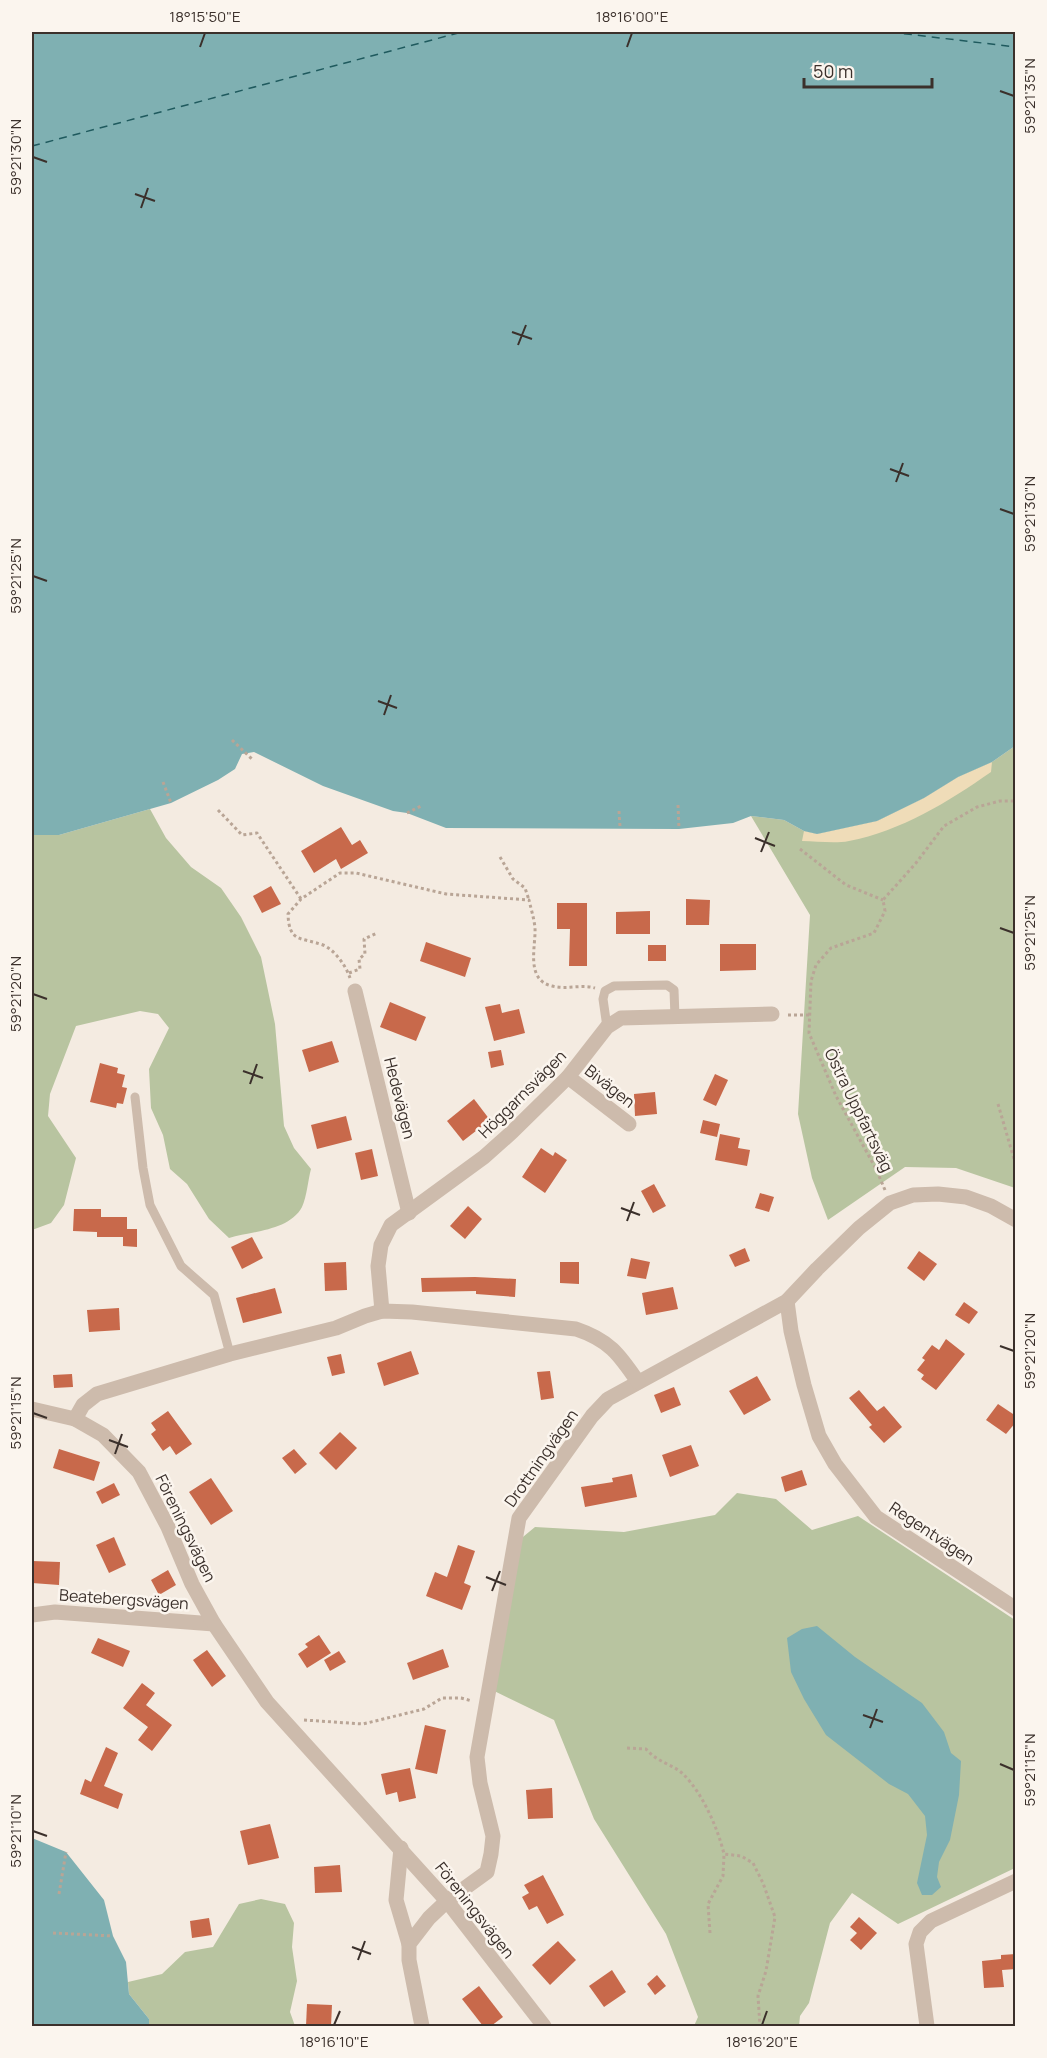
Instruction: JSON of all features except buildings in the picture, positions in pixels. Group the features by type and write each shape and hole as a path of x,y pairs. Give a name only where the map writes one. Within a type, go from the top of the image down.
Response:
{"street":[{"name":"Hedevägen","path":"355,991 409,1213"},
{"path":"607,1027 621,1018 772,1014"},
{"name":"Höggarnsvägen","path":"382,1311 378,1266 381,1245 391,1225 484,1157 568,1077 607,1027"},
{"name":"Bivägen","path":"568,1077 629,1125"},
{"name":"Drottningvägen","path":"409,1944 429,1918 447,1901 487,1872 492,1854 493,1836 480,1783 477,1757 519,1518 592,1416 608,1398 788,1301 859,1228 890,1203 913,1195 938,1194 966,1197 991,1206 1016,1220"},
{"name":"Regentvägen","path":"788,1301 791,1331 811,1409 819,1436 835,1464 876,1517 1016,1610"},
{"path":"75,1419 83,1405 97,1394 230,1354 336,1328 382,1311 576,1329 596,1336 621,1358 638,1382"},
{"name":"Föreningsvägen","path":"32,1409 75,1419 103,1435 139,1472 168,1527 192,1584 214,1624 267,1702 447,1901 544,2026"},
{"name":"Beatebergsvägen","path":"32,1615 55,1612 214,1624"},
{"path":"401,1848 396,1900 409,1944 409,1959 422,2026"},
{"path":"927,2026 916,1944 920,1932 931,1921 1016,1881"}],"lane":[{"path":"607,1027 603,999 605,991 614,986 667,985 674,990 675,1017"},
{"path":"135,1097 143,1168 150,1205 181,1266 214,1295 230,1354"}],"path":[{"path":"232,740 253,760"},
{"path":"163,782 171,803"},
{"name":"Östra Uppfartsväg","path":"890,1203 876,1169 836,1096 809,1033 812,981 816,965 831,948 874,933 885,911 883,900 916,863 944,826 977,807 1000,801 1016,801"},
{"path":"407,813 423,805"},
{"path":"678,805 679,829"},
{"path":"218,810 242,835 257,833 302,899"},
{"path":"619,811 620,827"},
{"path":"800,849 846,885 883,900"},
{"path":"500,857 513,879 525,888 529,900 535,927 533,965 537,974 545,983 553,987 587,986 605,991"},
{"path":"355,991 349,973 331,950 295,937 290,929 288,914 302,899 340,873 356,873 446,894 529,900"},
{"path":"349,973 360,969 359,959 365,954 364,939 377,933"},
{"path":"772,1014 810,1015"},
{"path":"998,1104 1016,1166"},
{"path":"280,1717 316,1722 363,1724 424,1709 442,1698 461,1698 486,1704"},
{"path":"627,1748 646,1749 654,1758 683,1774 706,1807 719,1832 724,1854 723,1876 708,1904 710,1933"},
{"path":"59,1894 66,1852"},
{"path":"724,1854 741,1856 753,1863 775,1917 766,1971 758,1996 760,2026"},
{"path":"53,1933 113,1936"}],"green space":[{"path":"1015,746 1015,1188 956,1168 905,1167 828,1220 812,1178 798,1114 810,915 751,816 784,820 804,831 817,834 877,821 924,798 958,777 992,762"},
{"path":"150,809 166,838 191,867 221,888 241,917 261,957 275,1024 284,1126 294,1148 311,1169 305,1198 296,1215 279,1226 229,1238 209,1219 187,1184 170,1169 163,1135 151,1108 149,1069 169,1028 158,1014 140,1011 76,1026 50,1094 48,1116 76,1158 64,1205 51,1223 32,1230 32,835 59,835"},
{"path":"737,1493 776,1499 812,1530 858,1516 1015,1620 1015,1868 898,1924 852,1893 830,1923 809,2003 800,2016 799,2026 694,2026 698,2017 666,1934 594,1819 554,1720 484,1686 512,1546 535,1527 624,1532 715,1515"},
{"path":"261,1899 285,1904 294,1923 292,1947 297,1981 290,2012 295,2026 149,2026 149,2019 129,1994 128,1982 162,1974 185,1952 213,1947 239,1904"}],"sand":[{"path":"992,762 991,772 958,794 905,823 849,841 802,841 804,831 817,834 877,821 924,798 958,777"}],"water":[{"path":"32,32 1015,32 1015,746 992,762 958,777 924,798 877,821 817,834 804,831 784,820 751,816 733,823 679,829 446,828 323,786 254,752 242,754 235,769 218,780 171,803 59,835 32,835"},
{"path":"817,1626 855,1657 922,1703 944,1732 951,1753 961,1761 959,1795 950,1840 939,1862 937,1877 941,1887 932,1895 922,1895 917,1883 927,1835 925,1816 908,1794 889,1784 826,1735 791,1672 787,1638 802,1629"},
{"path":"32,1838 66,1852 104,1900 113,1936 126,1962 129,1994 149,2019 149,2026 32,2026"}],"ferry route":[{"path":"32,146 462,32"},
{"path":"890,32 1016,47"}]}
